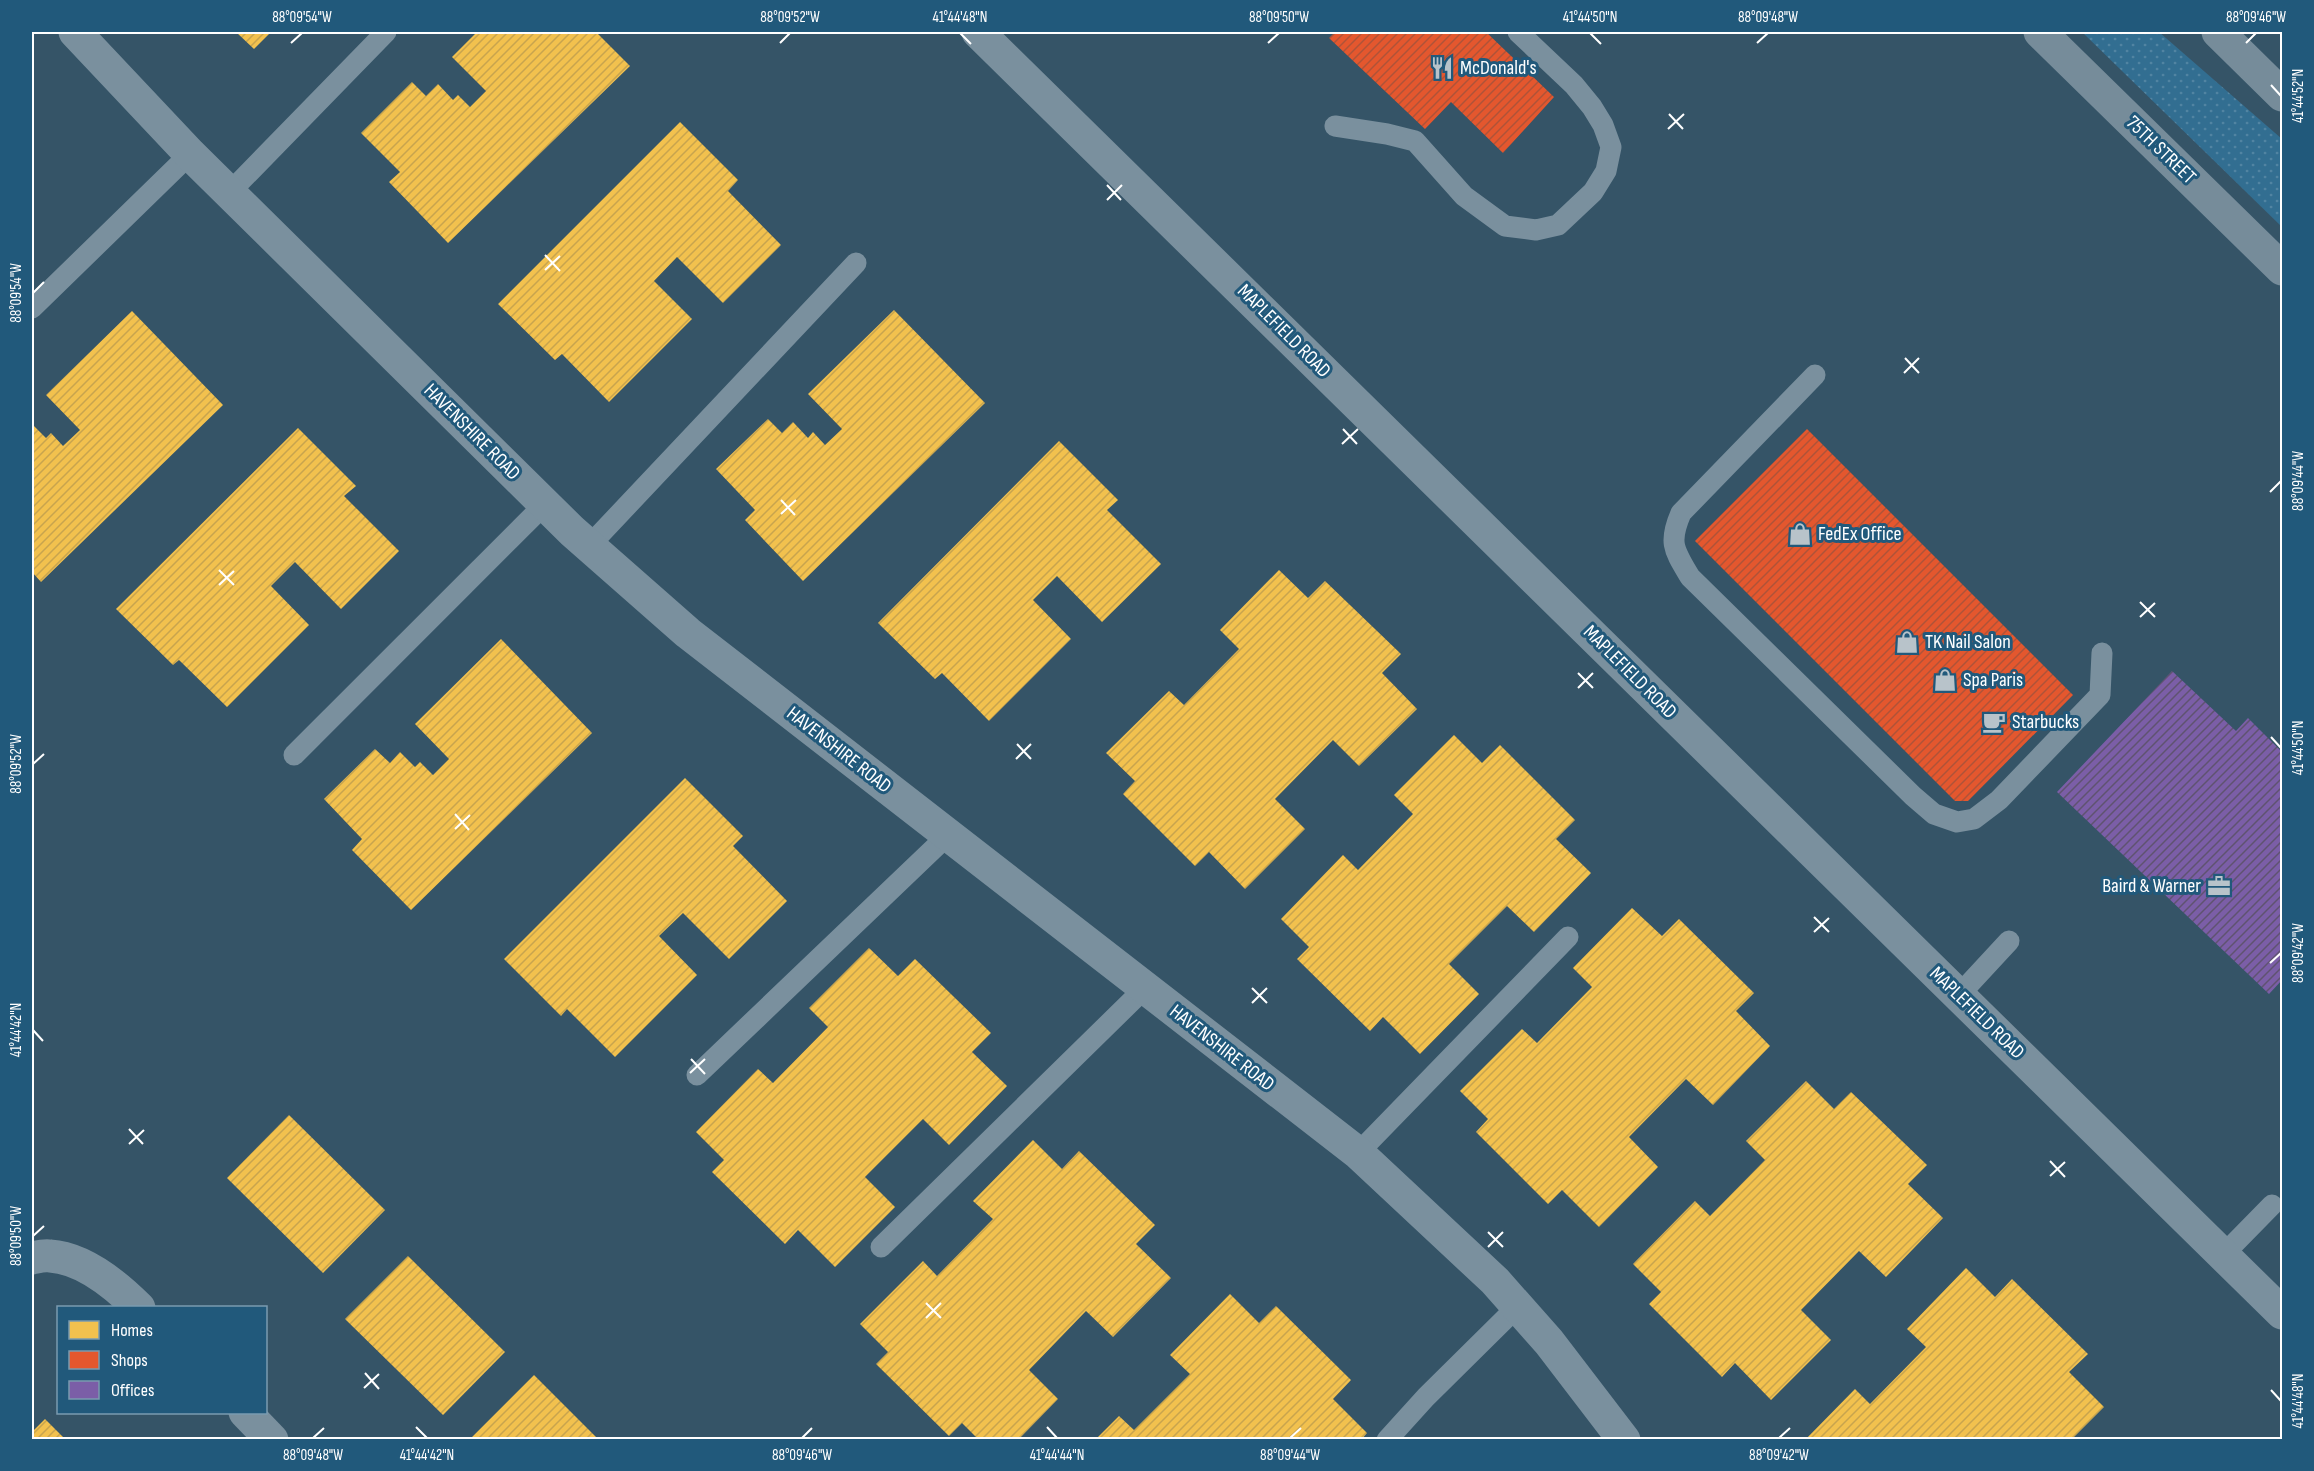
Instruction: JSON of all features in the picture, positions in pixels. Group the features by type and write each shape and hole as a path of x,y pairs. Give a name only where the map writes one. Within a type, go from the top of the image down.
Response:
{"main road":[{"name":"75TH STREET","path":"2040,32 2283,269"},
{"path":"2218,32 2283,95"}],"street":[{"name":"HAVENSHIRE ROAD","path":"75,32 190,154 589,546 688,633 1358,1153 1495,1281 1549,1342 1624,1440"},
{"name":"MAPLEFIELD ROAD","path":"978,32 2283,1312"},
{"path":"32,1258 50,1256 80,1264 105,1280 137,1306"},
{"path":"246,1414 272,1440"}],"lane":[{"path":"229,193 386,32"},
{"path":"1335,126 1415,141 1464,196 1505,226 1536,230 1558,225 1593,192 1606,171 1611,147 1603,125 1592,107 1574,85 1518,32"},
{"path":"32,308 190,154"},
{"path":"589,546 856,263"},
{"path":"1815,375 1681,513 1673,531 1676,552 1690,577 1913,796 1934,814 1957,822 1974,819 1999,800 2100,695 2102,653"},
{"path":"294,755 545,504"},
{"path":"697,1075 948,835"},
{"path":"1358,1153 1568,937"},
{"path":"1959,995 2008,941"},
{"path":"881,1247 1145,988"},
{"path":"2223,1255 2272,1205"},
{"path":"1387,1440 1426,1397 1517,1307"}],"shaded area":[{"path":"2082,32 2159,32 2282,139 2282,227"}],"building: Homes":[{"path":"236,32 271,32 254,49"},
{"path":"477,32 596,32 630,66 448,243 389,182 400,172 361,133 412,82 426,96 438,84 453,100 458,95 470,107 486,91 452,57"},
{"path":"680,122 738,180 728,191 781,245 723,303 677,257 654,281 692,319 609,402 562,354 555,360 498,304"},
{"path":"894,310 985,403 803,581 745,520 755,510 716,469 768,419 782,433 793,422 808,438 813,432 825,445 842,429 808,394"},
{"path":"132,311 223,405 41,582 32,572 32,424 46,438 51,433 63,446 80,430 46,395"},
{"path":"298,428 356,486 344,496 399,551 341,609 295,562 271,586 309,625 227,707 179,660 173,665 116,609"},
{"path":"1059,441 1118,500 1107,510 1161,564 1102,622 1057,576 1033,600 1071,639 989,721 942,673 935,679 878,623"},
{"path":"1279,570 1308,598 1325,581 1401,654 1382,673 1417,709 1359,766 1333,740 1275,799 1305,829 1245,889 1209,852 1195,866 1123,794 1135,781 1106,753 1169,691 1184,705 1239,649 1220,630"},
{"path":"501,639 592,733 411,910 352,850 362,839 324,799 375,749 390,763 400,752 415,767 420,762 433,775 449,759 415,724"},
{"path":"1454,735 1482,763 1500,745 1575,820 1556,839 1591,873 1534,932 1507,906 1449,964 1479,994 1420,1054 1383,1017 1370,1031 1297,959 1309,947 1281,919 1343,855 1358,870 1413,814 1394,795"},
{"path":"685,778 743,836 733,846 787,901 729,959 683,913 659,936 697,975 615,1057 567,1009 561,1016 504,959"},
{"path":"1632,908 1662,936 1679,919 1754,993 1736,1011 1770,1046 1713,1105 1686,1079 1629,1137 1658,1167 1599,1227 1562,1190 1548,1204 1476,1132 1488,1119 1460,1091 1522,1029 1537,1043 1592,987 1573,968"},
{"path":"869,948 898,976 915,959 991,1033 972,1052 1007,1086 949,1145 923,1119 865,1177 895,1207 835,1267 798,1230 785,1244 712,1172 724,1160 696,1132 758,1069 773,1083 828,1027 809,1008"},
{"path":"1806,1081 1834,1109 1851,1092 1927,1165 1908,1184 1943,1218 1886,1277 1859,1251 1801,1310 1831,1340 1771,1400 1735,1363 1722,1377 1649,1304 1661,1292 1633,1264 1695,1201 1710,1216 1765,1160 1746,1141"},
{"path":"289,1115 385,1210 323,1273 227,1178"},
{"path":"1033,1140 1062,1169 1079,1151 1155,1225 1136,1244 1171,1278 1113,1337 1086,1311 1029,1370 1058,1399 1018,1440 979,1440 962,1423 949,1436 876,1364 888,1352 860,1324 923,1261 937,1276 993,1219 973,1201"},
{"path":"408,1256 505,1352 443,1415 345,1319"},
{"path":"1966,1268 1995,1297 2012,1279 2088,1354 2069,1372 2104,1407 2071,1440 1805,1440 1855,1389 1870,1404 1926,1347 1907,1329"},
{"path":"1230,1294 1259,1323 1276,1306 1351,1380 1333,1399 1367,1433 1361,1440 1095,1440 1119,1416 1134,1430 1190,1374 1170,1355"},
{"path":"534,1375 599,1440 471,1438"},
{"path":"45,1419 66,1440 32,1440 32,1432"}],"building: Shops":[{"name":"McDonald's","path":"1335,32 1486,32 1554,97 1503,153 1451,102 1425,129 1329,38"},
{"path":"1807,429 2073,695 1968,801 1955,801 1695,541"}],"building: Offices":[{"name":"Baird & Warner","path":"2172,671 2236,731 2248,718 2282,752 2282,980 2269,994 2057,792"}],"place":[{"name":"McDonald's","path":"1442,68"},
{"name":"FedEx Office","path":"1800,534"},
{"name":"TK Nail Salon","path":"1907,642"},
{"name":"Spa Paris","path":"1945,680"},
{"name":"Starbucks","path":"1994,722"},
{"name":"Baird & Warner","path":"2219,886"}]}
